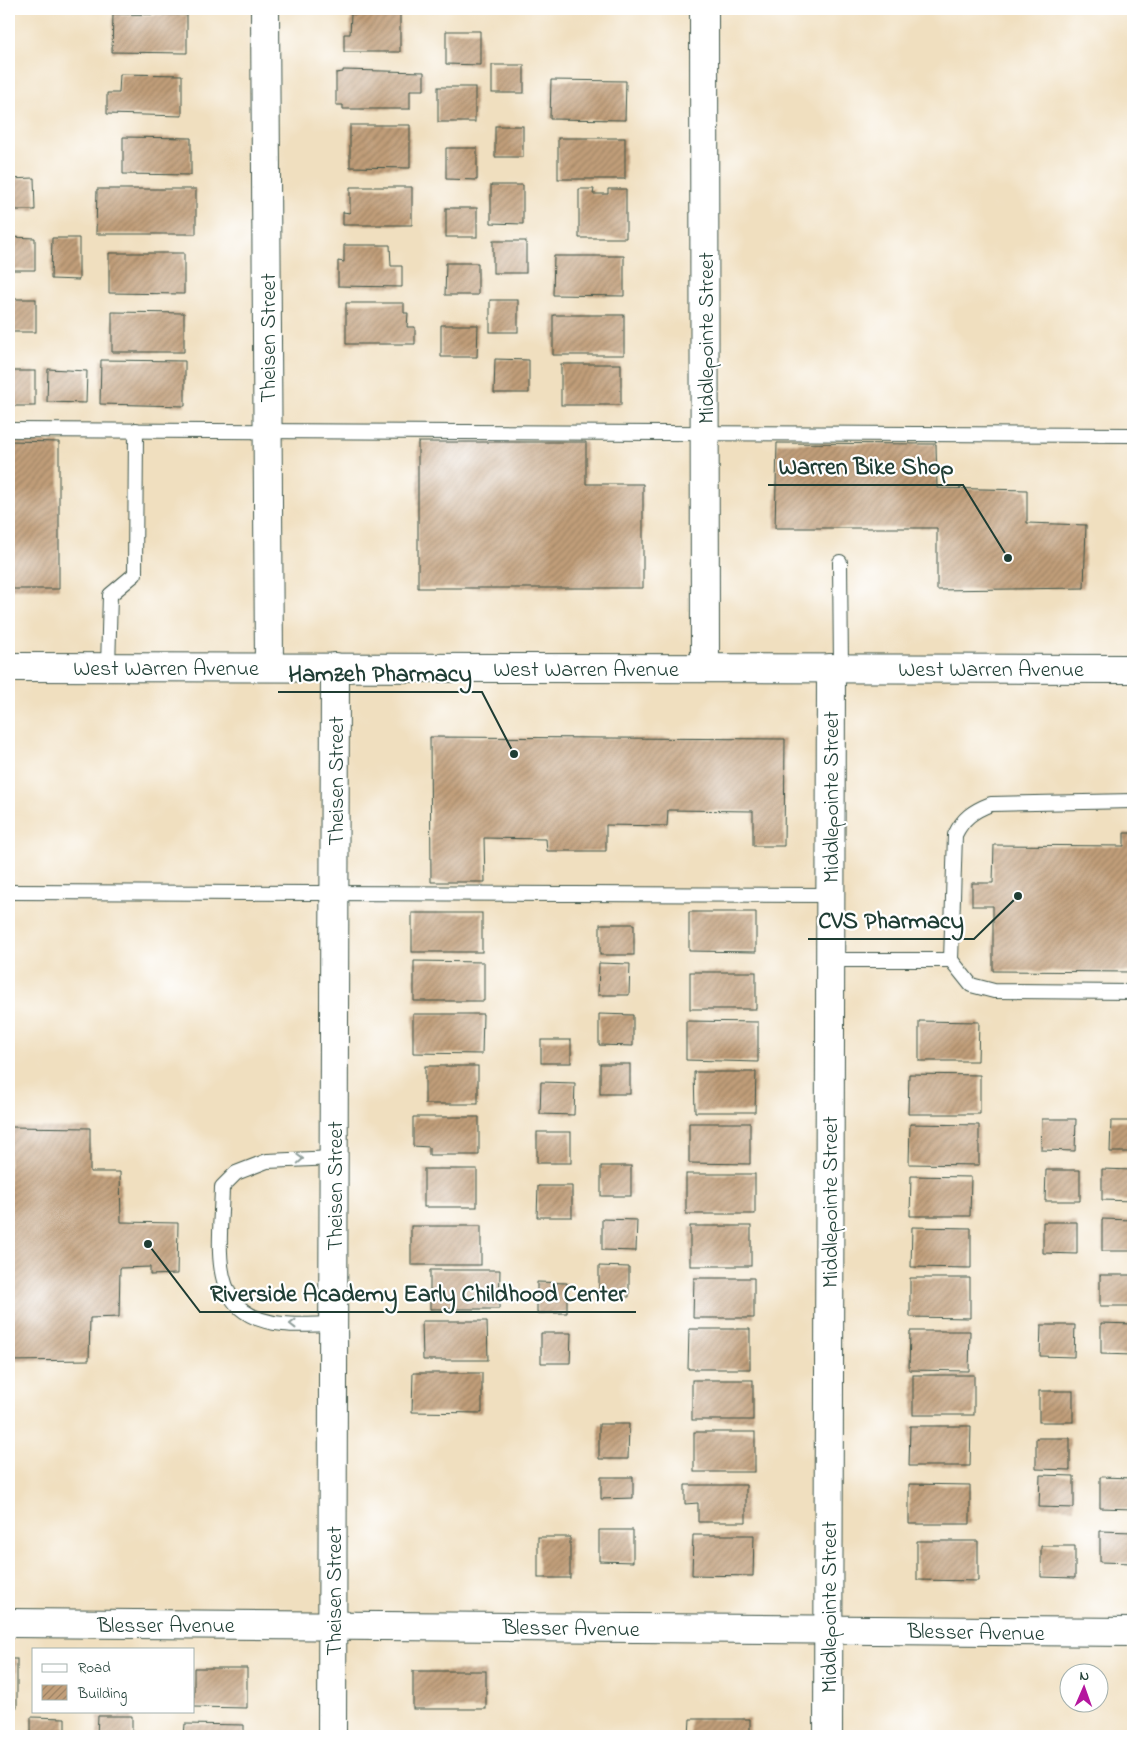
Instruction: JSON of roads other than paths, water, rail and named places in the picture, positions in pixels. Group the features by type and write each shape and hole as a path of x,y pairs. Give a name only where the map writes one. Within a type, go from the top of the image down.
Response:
{"street":[{"name":"Theisen Street","path":"265,9 269,667"},
{"name":"Middlepointe Street","path":"704,9 705,668"},
{"name":"West Warren Avenue","path":"9,667 1133,669"},
{"name":"Theisen Street","path":"332,1736 335,667"},
{"name":"Middlepointe Street","path":"828,1736 830,895 836,668"},
{"name":"Blesser Avenue","path":"9,1623 1133,1632"}],"lane":[{"path":"9,430 1133,435"},
{"path":"108,667 110,595 135,574 136,430"},
{"path":"836,668 840,562"},
{"path":"1133,801 991,804 975,810 961,822 956,836 952,960 971,985 994,991 1133,992"},
{"path":"9,892 830,895"},
{"path":"830,960 952,960"},
{"path":"333,1324 283,1324 253,1317 233,1303 220,1270 222,1187 236,1174 267,1161 334,1158"}],"place":[{"name":"Warren Bike Shop","path":"1008,558"},
{"name":"Hamzeh Pharmacy","path":"514,754"},
{"name":"CVS Pharmacy","path":"1018,896"},
{"name":"Riverside Academy Early Childhood Center","path":"148,1244"}]}
